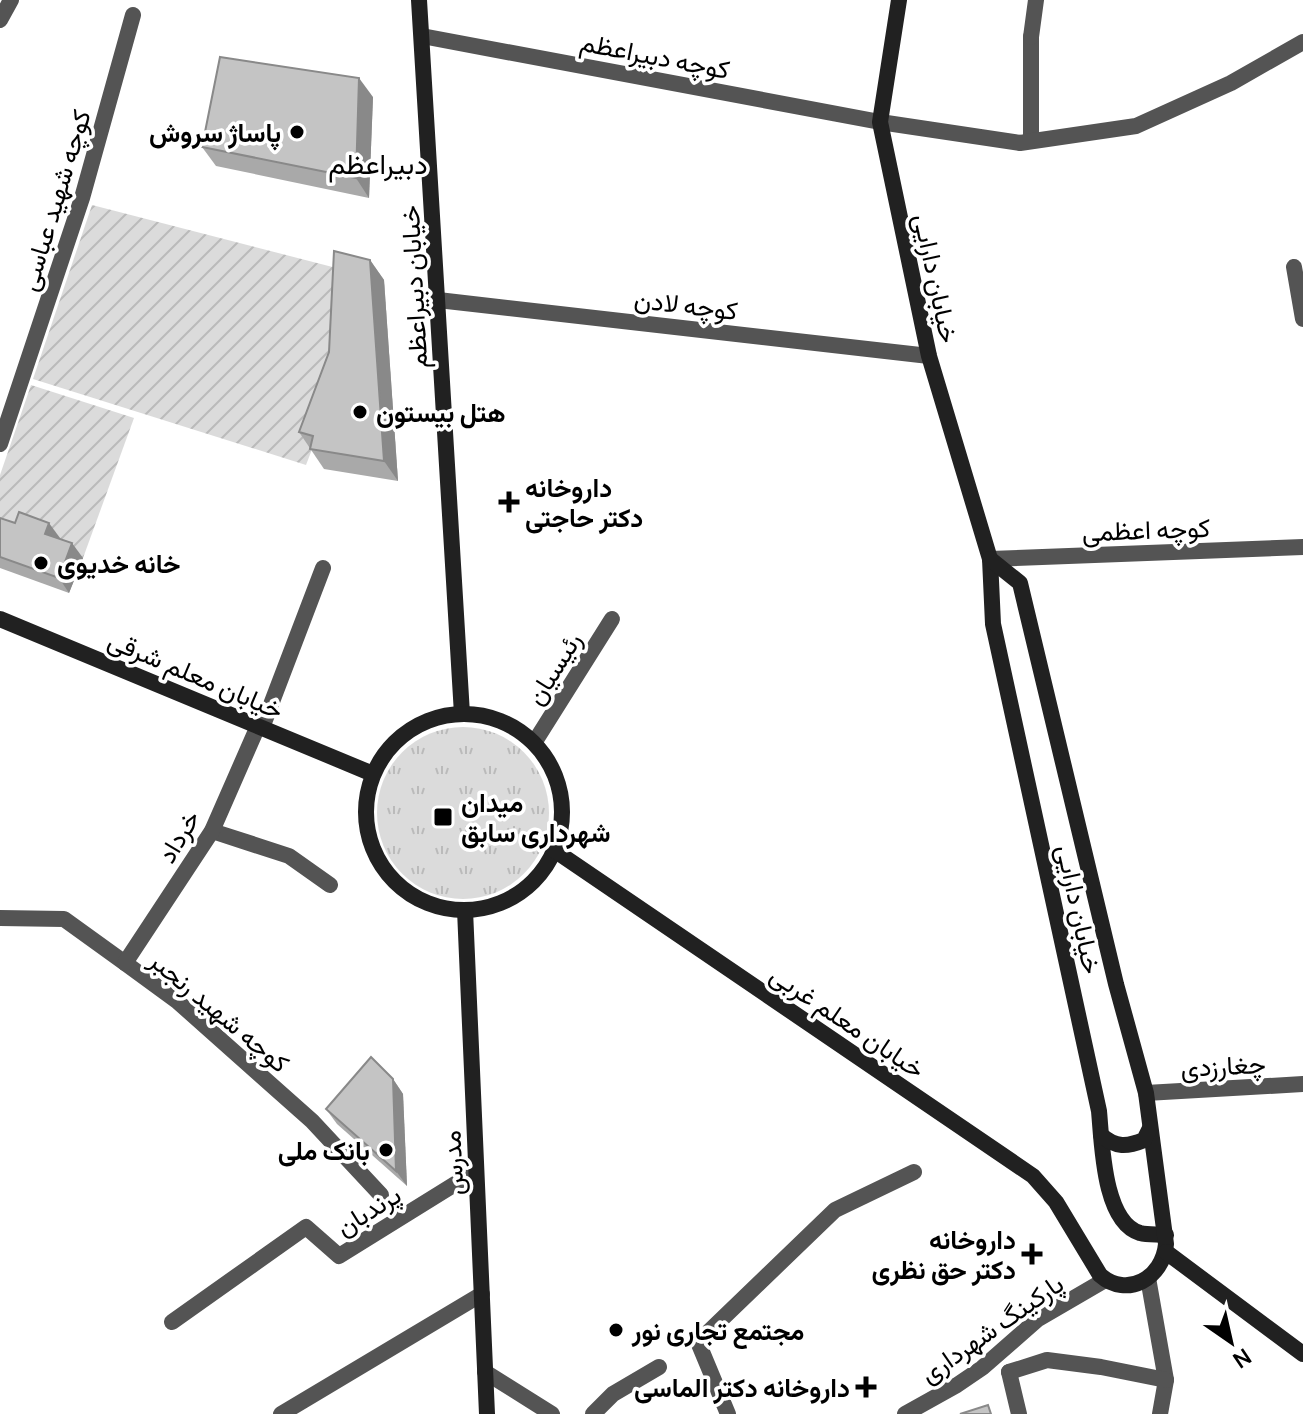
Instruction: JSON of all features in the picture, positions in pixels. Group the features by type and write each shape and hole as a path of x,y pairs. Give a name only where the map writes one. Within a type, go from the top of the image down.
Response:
{"main road":[{"name":"خیابان دبیراعظم","path":"419,0 462,714"},
{"name":"خیابان دارایی","path":"899,0 880,122 929,356 990,559 993,624 1096,1095 1110,1194 1122,1218 1138,1233 1166,1243 1146,1093 1116,984 1020,583 990,559"},
{"name":"خیابان معلم شرقی","path":"0,619 373,774"},
{"path":"462,714 501,722 534,743 551,766 560,793 561,822 554,850 539,874 518,894 493,906 465,910 433,906 404,891 382,867 369,838 365,806 373,774 388,750 409,731 434,719 462,714"},
{"name":"خیابان معلم غربی","path":"554,850 1033,1176 1056,1202 1105,1280"},
{"name":"مدرس","path":"465,910 487,1414"},
{"path":"1101,1135 1111,1144 1128,1147 1144,1140 1150,1128"},
{"path":"1105,1280 1119,1287 1136,1285 1148,1278 1160,1264 1166,1243 1303,1354"}],"street":[{"path":"0,20 11,0"},
{"path":"1031,141 1031,37 1036,0"},
{"name":"کوچه شهید عباسی","path":"0,444 82,198 133,15"},
{"name":"کوچه دبیراعظم","path":"422,36 880,122 1020,143 1136,126 1231,83 1303,42"},
{"path":"1294,267 1303,319"},
{"name":"کوچه لادن","path":"438,300 929,356"},
{"name":"کوچه اعظمی","path":"990,559 1303,547"},
{"name":"خرداد","path":"125,963 212,831 260,727 323,568"},
{"name":"رئیسیان","path":"534,743 612,619"},
{"path":"212,831 289,856 330,885"},
{"name":"کوچه شهید رنجبر","path":"0,918 64,919 125,963 177,1001 312,1121 381,1195"},
{"name":"چغارزدی","path":"1146,1093 1303,1084"},
{"name":"پرندبان","path":"172,1322 306,1227 339,1256 476,1171"},
{"path":"728,1414 698,1342 835,1210 914,1172"},
{"path":"1148,1278 1166,1380 1160,1414"},
{"name":"پارکینگ شهرداری","path":"905,1414 982,1368 1038,1319 1105,1280"},
{"path":"281,1414 482,1294"},
{"path":"1019,1414 1009,1372 1047,1360 1166,1380"},
{"path":"593,1414 613,1394 659,1367"},
{"path":"485,1372 552,1414"}],"green space":[{"path":"92,205 348,271 342,371 306,465 33,379"},
{"path":"31,385 134,418 83,558 0,529 0,475"},
{"path":"463,727 496,733 524,752 543,780 549,813 543,846 524,874 496,893 463,899 430,893 402,874 383,846 377,813 383,780 402,752 430,733"}],"building":[{"name":"پاساژ سروش","path":"220,57 359,78 356,178 202,147"},
{"name":"هتل بیستون","path":"334,251 370,260 384,461 310,449 313,436 299,432 329,352"},
{"name":"خانه خدیوی","path":"19,512 49,523 45,534 72,543 59,578 0,557 0,518 15,523"},
{"name":"بانک ملی","path":"371,1057 393,1079 396,1171 326,1109"},
{"path":"988,1405 991,1414 960,1414"}],"place":[{"name":"پاساژ سروش","path":"297,132"},
{"name":"هتل بیستون","path":"360,412"},
{"name":"داروخانه دکتر حاجتی","path":"509,502"},
{"name":"خانه خدیوی","path":"41,563"},
{"name":"میدان شهرداری سابق","path":"443,817"},
{"name":"بانک ملی","path":"386,1150"},
{"name":"داروخانه دکتر حق نظری","path":"1032,1254"},
{"name":"مجتمع تجاری نور","path":"616,1330"},
{"name":"داروخانه دکتر الماسی","path":"866,1387"}],"district":[{"name":"دبیراعظم","path":"378,163"}]}
